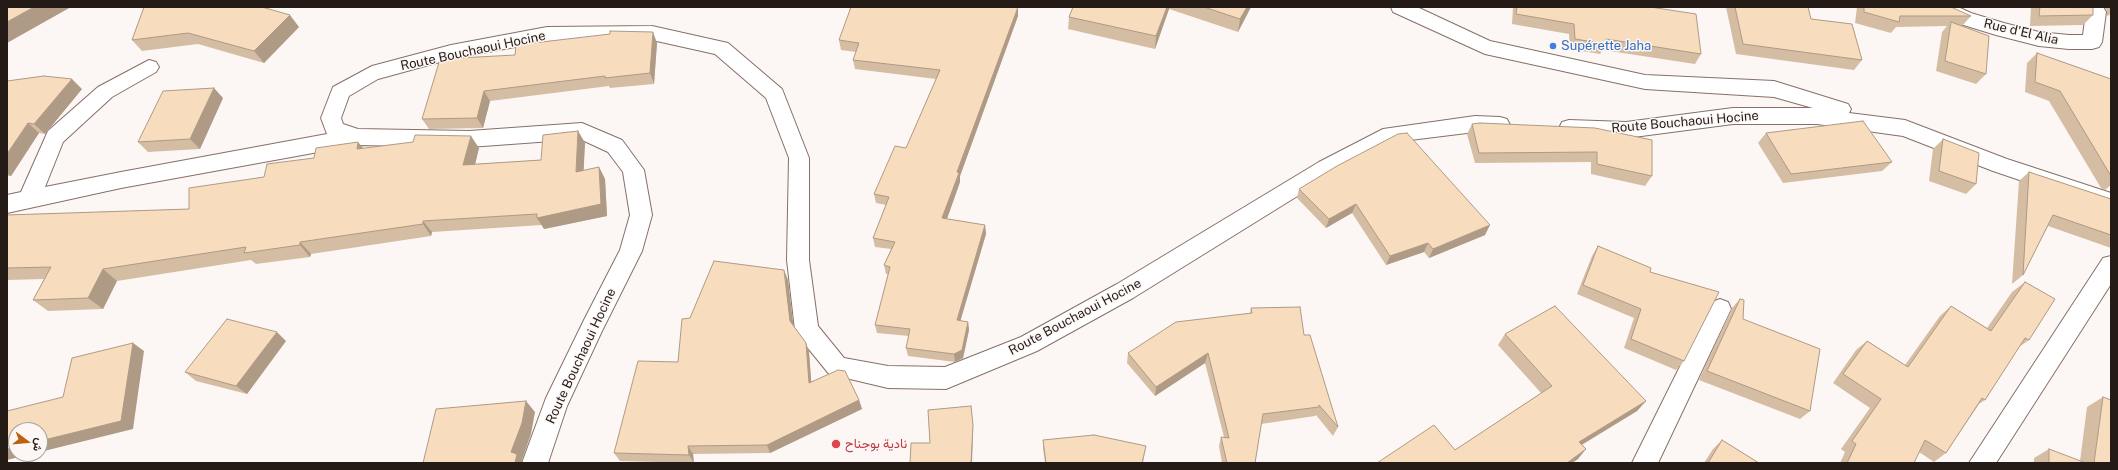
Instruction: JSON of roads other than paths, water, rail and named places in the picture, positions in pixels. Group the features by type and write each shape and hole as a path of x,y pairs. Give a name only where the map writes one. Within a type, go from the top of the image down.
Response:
{"street":[{"path":"1400,7 1485,47 1645,82 1774,89 1905,128"},
{"name":"Rue d'El Alia","path":"1941,7 1964,18 2003,30 2039,39 2069,42 2092,42 2096,12 2093,7"},
{"name":"Route Bouchaoui Hocine","path":"534,463 555,406 592,327 632,251 641,215 633,170 615,146 582,131 469,140 357,137 334,129 331,118 340,92 372,73 450,52 547,34 652,33 721,48 775,94 799,158 798,260 807,330 837,367 888,377 946,378 1029,344 1125,291 1326,168 1390,135 1475,124 1523,126"},
{"path":"29,200 55,137 105,92 149,67"},
{"name":"Route Bouchaoui Hocine","path":"1547,127 1626,130 1733,116 1817,116 1905,128 2000,165 2111,202"},
{"path":"7,204 121,180 357,137"},
{"path":"1982,463 2111,265"},
{"path":"1645,463 1720,309"}],"place":[{"name":"Supérette Jaha","path":"1553,46"},
{"name":"نادية بوجناح","path":"836,444"}]}
